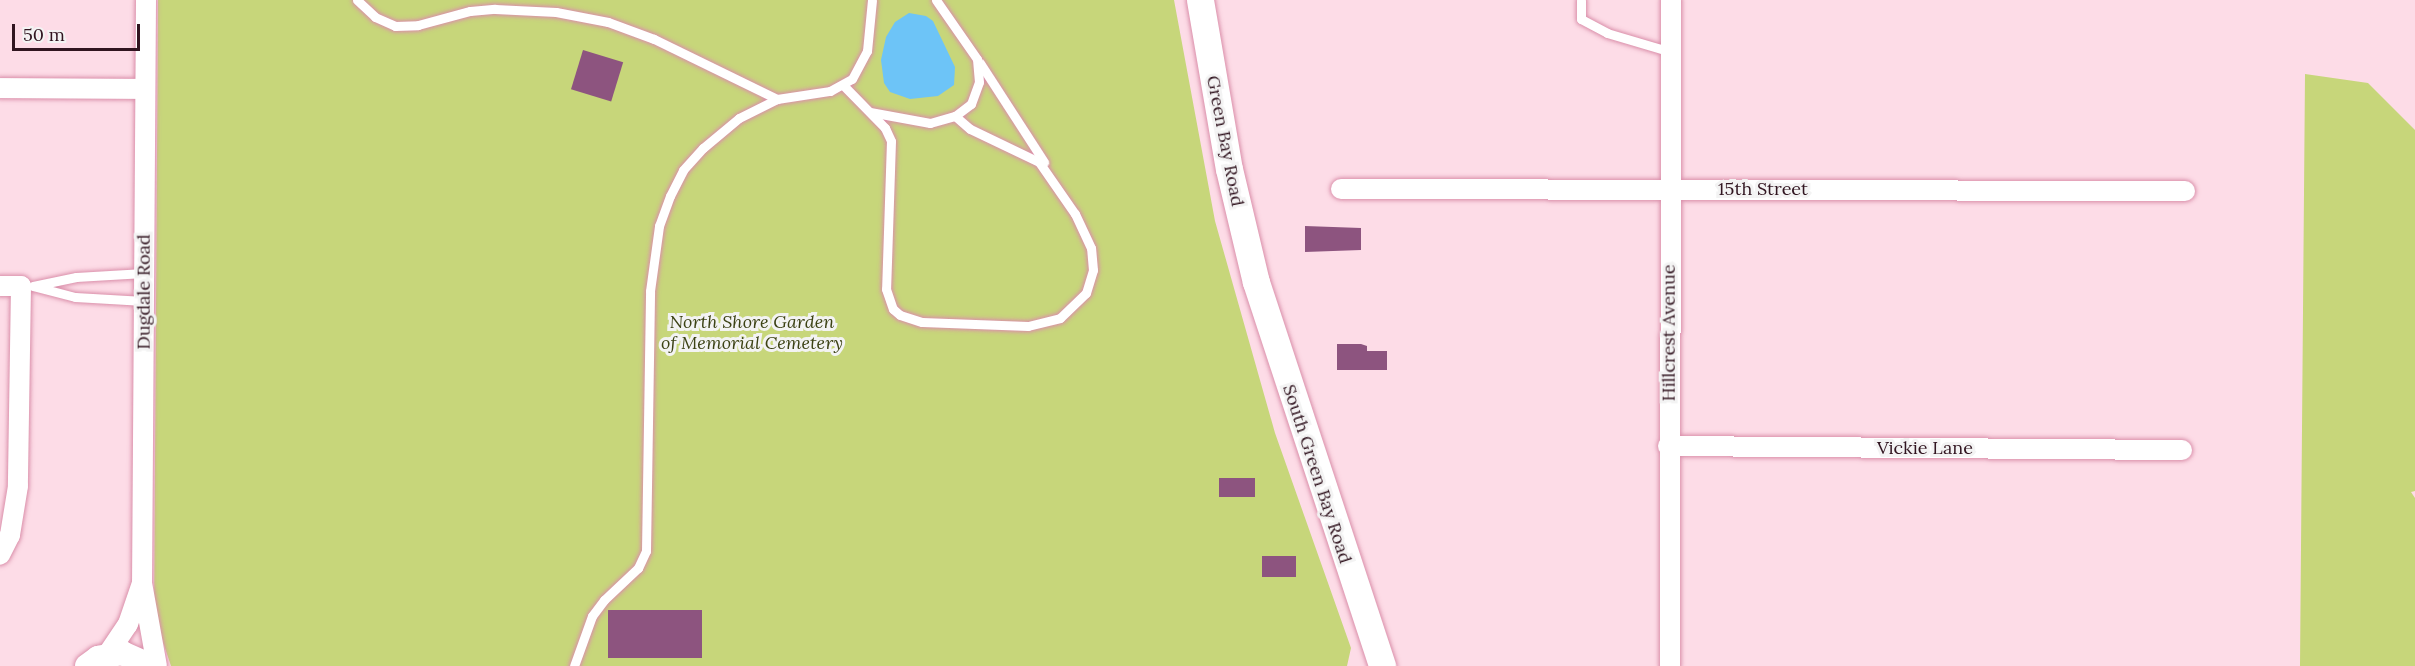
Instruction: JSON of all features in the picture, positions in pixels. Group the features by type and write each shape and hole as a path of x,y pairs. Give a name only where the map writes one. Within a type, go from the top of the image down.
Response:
{"main road":[{"name":"Green Bay Road","path":"1200,0 1227,157 1256,282"},
{"name":"South Green Bay Road","path":"1256,282 1382,666"}],"street":[{"name":"Dugdale Road","path":"142,583 146,0"},
{"name":"Hillcrest Avenue","path":"1670,666 1668,446 1671,0"},
{"path":"0,88 145,89"},
{"name":"15th Street","path":"1341,189 2185,191"},
{"path":"0,286 27,286 18,486 10,535 0,555"},
{"name":"Vickie Lane","path":"1668,446 2182,450"},
{"path":"97,660 128,624 142,583"},
{"path":"142,583 157,666"},
{"path":"97,660 136,656 151,666"}],"lane":[{"path":"357,0 375,18 394,26 418,26 470,11 495,9 556,12 608,22 654,39 777,99"},
{"path":"574,666 592,616 604,600 638,568 646,551 650,291 655,245 666,206 683,170 718,132 756,108 777,99 844,86 860,68 867,51 872,0"},
{"path":"844,86 885,128 893,154 888,300 900,315 909,319 1028,326 1060,318 1079,303 1091,277 1092,248 1051,173 936,0"},
{"path":"1581,0 1581,19 1607,33 1671,52"},
{"path":"870,112 930,123 955,116 971,104 976,95 980,72 977,59"},
{"path":"955,116 970,129 1040,162 1051,173"},
{"path":"27,286 76,277 144,273"},
{"path":"27,286 75,297 144,302"}],"green space":[{"name":"North Shore Garden of Memorial Cemetery","path":"158,0 1174,0 1215,221 1275,433 1351,648 1347,666 171,666 154,615"},
{"path":"2305,74 2368,83 2415,130 2415,491 2411,492 2415,498 2415,666 2300,666"}],"water":[{"path":"909,13 926,16 933,21 955,67 954,85 938,96 910,99 890,92 884,83 881,60 886,37 895,22"}],"building":[{"path":"583,50 623,62 611,101 571,89"},
{"path":"1305,226 1361,228 1361,250 1305,252"},
{"path":"1337,344 1361,344 1367,346 1367,351 1387,351 1387,370 1337,370"},
{"path":"1219,478 1255,478 1255,497 1219,497"},
{"path":"1262,556 1296,556 1296,577 1262,577"},
{"path":"608,610 702,610 702,658 608,658"}]}
